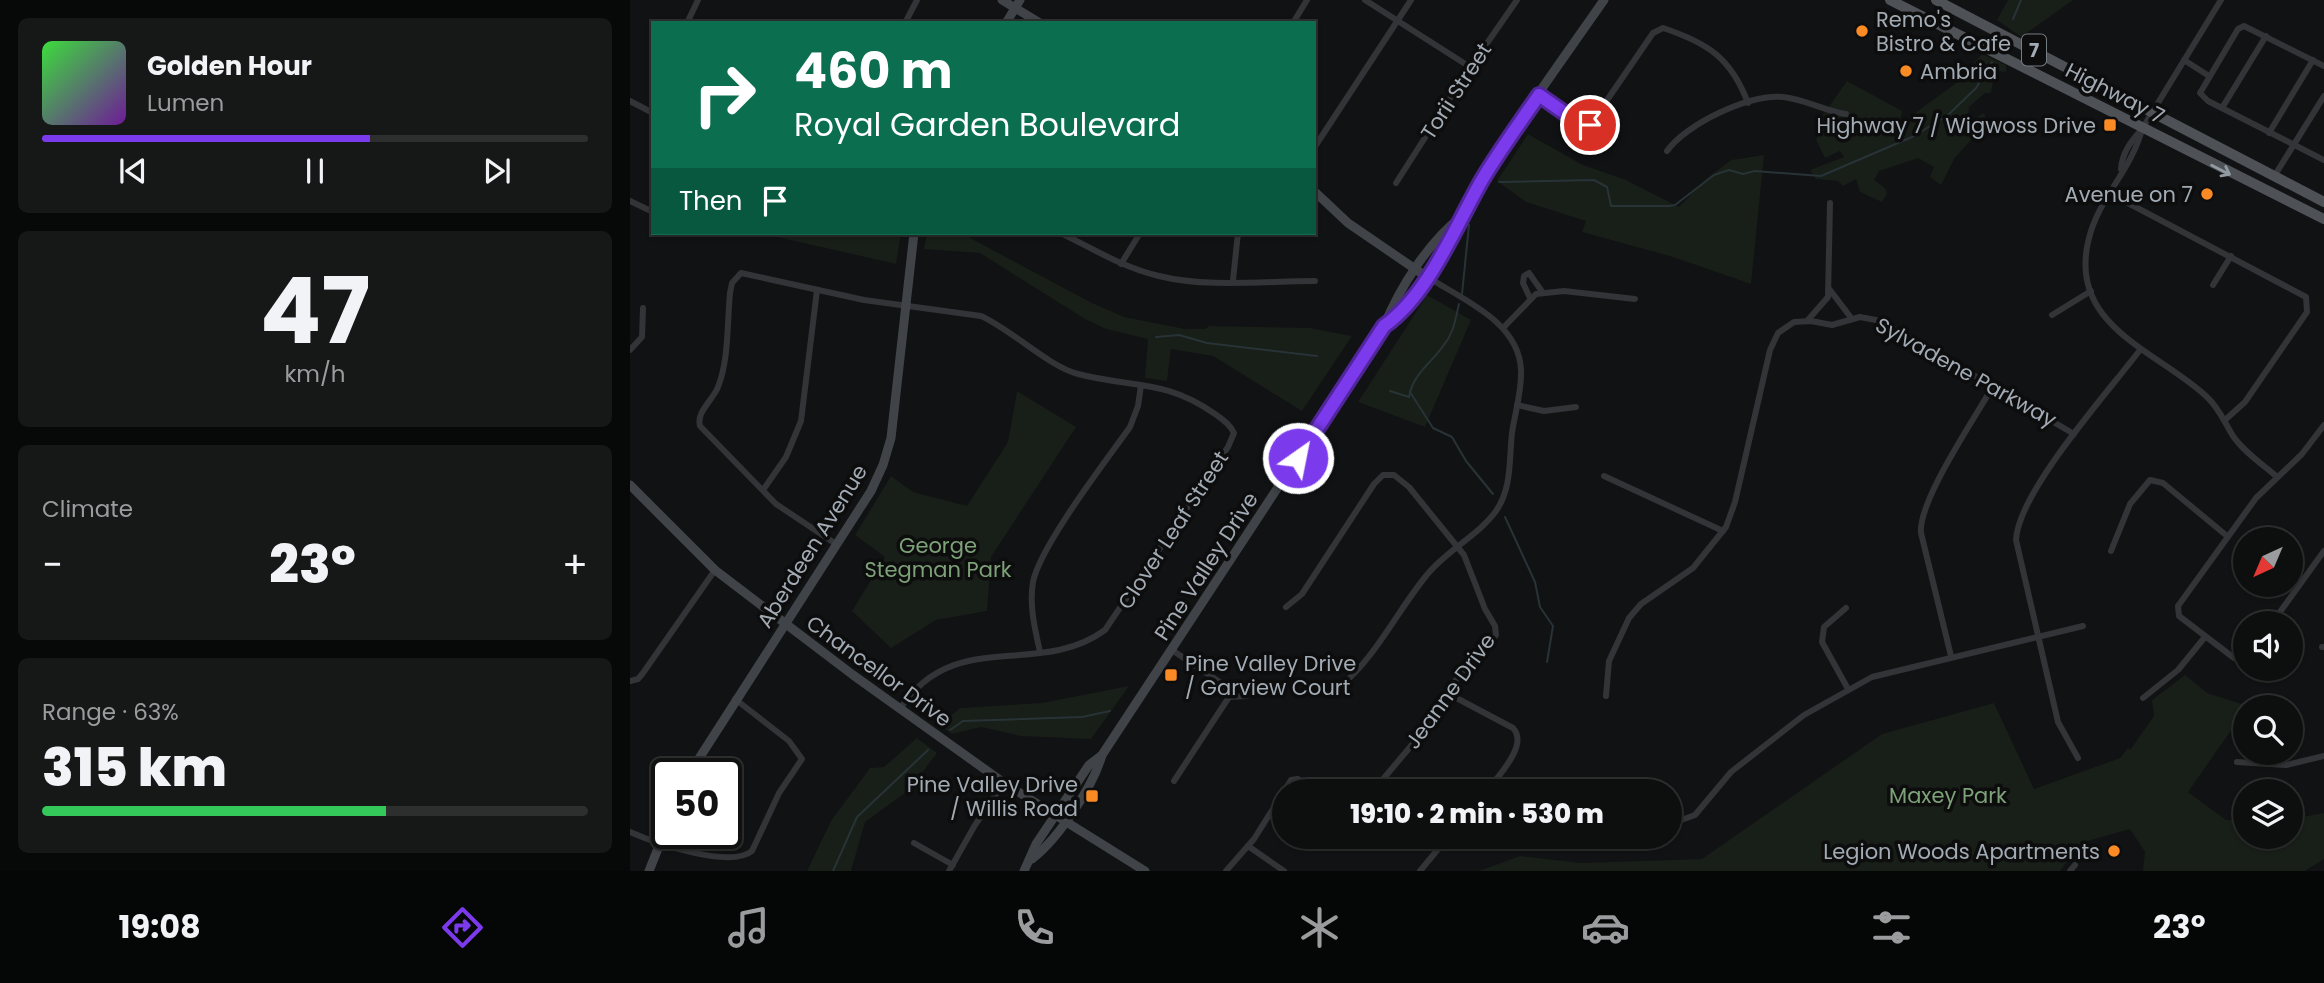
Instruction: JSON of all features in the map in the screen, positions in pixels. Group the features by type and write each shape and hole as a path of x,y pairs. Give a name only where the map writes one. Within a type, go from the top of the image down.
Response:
{"main road":[{"name":"Highway 7","path":"1890,0 2324,219"},
{"name":"Highway 7","path":"1936,0 2324,202"}],"street":[{"path":"688,21 698,0"},
{"path":"906,21 917,0"},
{"path":"1002,0 1017,4 1038,21"},
{"path":"1294,21 1307,0"},
{"path":"1365,0 1470,66"},
{"path":"1316,145 1411,0"},
{"name":"Torii Street","path":"1396,183 1470,66 1517,0"},
{"name":"Pine Valley Drive","path":"1384,326 1401,313 1426,276 1539,95 1604,0"},
{"path":"2221,0 2143,129 2131,141 2122,160 2121,171 2088,241 2086,263 2091,291 2105,319 2140,350 2207,397 2244,448 2276,476"},
{"path":"1007,21 1017,4"},
{"path":"2324,66 2250,27 2238,29 2209,76 2201,96 2324,160"},
{"path":"1539,95 1583,126 1590,125 1653,33 1663,28 1724,59 1736,75 1748,103"},
{"path":"2222,108 2266,36"},
{"path":"2269,133 2314,60"},
{"path":"2184,61 2209,76"},
{"path":"2275,175 2324,96"},
{"path":"1667,151 1680,137 1710,118 1748,103 1780,97 1846,114"},
{"path":"630,101 651,112"},
{"path":"1316,193 1348,223 1503,328 1520,360 1505,494 1490,518 1426,575 1389,632 1356,673 1340,686"},
{"path":"2109,193 2301,293 2309,305 2245,402 2225,420"},
{"path":"630,201 651,211"},
{"path":"1807,321 1823,306 1829,288 1830,203"},
{"name":"Pine Valley Drive","path":"1024,871 1032,859 1045,849 1089,765 1102,755 1172,650 1384,326 1392,308 1443,230 1462,216"},
{"name":"Aberdeen Avenue","path":"699,758 871,491 886,458 893,424 914,235"},
{"path":"1065,235 1121,264 1171,279 1315,281"},
{"path":"1121,264 1139,235"},
{"path":"1233,281 1238,235"},
{"path":"2213,285 2231,257"},
{"name":"Clover Leaf Street","path":"762,490 705,433 698,421 714,397 723,371 732,284 741,273 906,306 981,316 1076,373 1192,397 1232,428 1233,438 1110,625 1080,645 973,659 935,671 918,685 900,709"},
{"path":"1530,298 1522,283 1524,276 1529,273 1543,293"},
{"path":"1829,288 1852,319"},
{"path":"817,290 801,421 786,457 762,490 776,504 836,544"},
{"path":"1503,328 1530,298 1543,293 1564,291 1635,299"},
{"path":"2052,315 2091,291"},
{"path":"630,350 642,337 643,308"},
{"name":"Sylvadene Parkway","path":"1606,696 1609,661 1629,618 1641,604 1693,568 1723,531 1735,502 1772,343 1782,328 1794,322 1807,321 1832,325 1866,317 1881,321 2074,434"},
{"path":"2078,758 2058,722 2016,540 2018,525 2074,434 2140,350"},
{"path":"1040,652 1032,606 1036,571 1052,542 1130,427 1138,406 1141,385"},
{"path":"1951,656 1921,533 1922,514 1930,493 1993,386"},
{"path":"1517,405 1544,411 1576,407"},
{"path":"2233,656 2179,616 2178,606 2227,536 2276,476 2301,454 2324,425"},
{"path":"1286,607 1302,594 1374,484 1383,475 1394,475 1409,486 1458,547"},
{"path":"1604,476 1723,531"},
{"path":"2111,551 2130,504 2150,480 2163,483 2227,536"},
{"name":"Chancellor Drive","path":"630,485 715,570 784,623 1004,783 1145,871"},
{"name":"Jeanne Drive","path":"1383,779 1497,631 1485,608 1471,567 1458,547"},
{"path":"2281,611 2324,551"},
{"path":"630,681 638,680 687,606 715,570"},
{"path":"1846,608 1824,627 1822,642 1848,689"},
{"path":"1682,820 1695,815 1731,772 1804,715 1848,689 1883,673 2083,626"},
{"path":"2143,698 2178,670 2205,637"},
{"path":"1172,650 1224,685 1229,697"},
{"path":"1447,693 1517,732 1518,747 1496,779"},
{"path":"1229,697 1246,696"},
{"path":"1174,781 1229,697"},
{"path":"689,849 730,859 745,857 752,850 779,793 800,764 800,751 735,698"},
{"path":"2303,761 2324,756"},
{"path":"914,843 951,868 1004,783"},
{"path":"1226,871 1248,846 1272,810"},
{"path":"630,832 651,839"},
{"path":"1248,846 1284,871"},
{"path":"649,871 657,849"},
{"path":"1420,871 1438,849"}],"green space":[{"path":"2008,0 2073,0 2021,37 1997,20"},
{"path":"1982,54 2006,65 2006,72 2000,71 1994,77 1991,93 1985,93 1969,107 1968,116 1973,119 1984,113 1987,122 1954,159 1941,185 1930,177 1934,167 1918,158 1879,171 1874,180 1885,188 1887,194 1882,202 1860,192 1856,179 1843,186 1838,181 1816,179 1810,170 1844,157 1840,151 1825,158 1816,140 1823,115 1847,81 1902,111 1900,124 1955,84"},
{"path":"1528,134 1583,165 1626,180 1679,207 1706,179 1731,160 1764,155 1751,284 1673,257 1582,232 1586,221 1526,202 1497,181"},
{"path":"769,235 901,235 896,264"},
{"path":"927,235 965,235 1092,303 1124,317 1185,329 1205,329 1209,326 1310,328 1352,336 1302,411 1213,356 1171,349 1167,381 1145,378 1148,339 1106,329 1085,319 980,253 924,249"},
{"path":"1427,295 1471,320 1425,427 1358,402"},
{"name":"George Stegman Park","path":"1017,391 1076,427 991,557 987,611 936,620 891,648 852,611 885,557 855,535 891,476 913,492 967,506 1008,442"},
{"name":"Maxey Park","path":"2185,675 2207,693 2233,701 2233,728 2188,792 2226,820 2233,820 2233,849 2303,849 2303,817 2324,813 2324,859 2305,871 2143,871 2145,852 2130,829 2081,843 2060,871 1479,871 1520,856 1581,863 1702,859 1882,734 1994,703 2034,789 2120,758 2128,748 2130,750 2154,716 2152,700"},
{"path":"1129,686 1091,739 1021,736 981,727 952,734 939,725 960,708 1042,703"},
{"path":"917,738 937,753 909,790 865,822 851,871 807,871 831,821 870,768 884,767"}],"waterway":[{"path":"2013,19 2021,0"},
{"path":"1499,182 1594,180 1607,187 1611,206 1669,206 1675,205 1714,175 1729,170 1743,174 1755,171 1821,176 1912,137 1947,116 1976,88 1992,62"},
{"path":"1462,294 1469,225"},
{"path":"1459,304 1450,336 1420,373 1410,392 1433,428 1452,437 1466,461 1493,494"},
{"path":"1156,337 1179,335 1207,343 1317,356"},
{"path":"1390,391 1409,397 1410,393"},
{"path":"1505,517 1535,582 1540,607 1553,626 1547,662"},
{"path":"950,730 963,721 1082,717 1110,711"},
{"path":"833,871 857,817 928,750"}],"place":[{"name":"Remo's Bistro & Cafe","path":"1862,31"},
{"name":"Ambria","path":"1906,71"},
{"name":"Highway 7 / Wigwoss Drive","path":"2110,125"},
{"name":"Avenue on 7","path":"2207,194"},
{"name":"Pine Valley Drive / Garview Court","path":"1171,675"},
{"name":"Pine Valley Drive / Willis Road","path":"1092,796"},
{"name":"Legion Woods Apartments","path":"2114,851"}],"route":[{"path":"1298,458 1384,326 1401,313 1434,265 1484,177 1539,95 1583,126 1590,125"}]}
